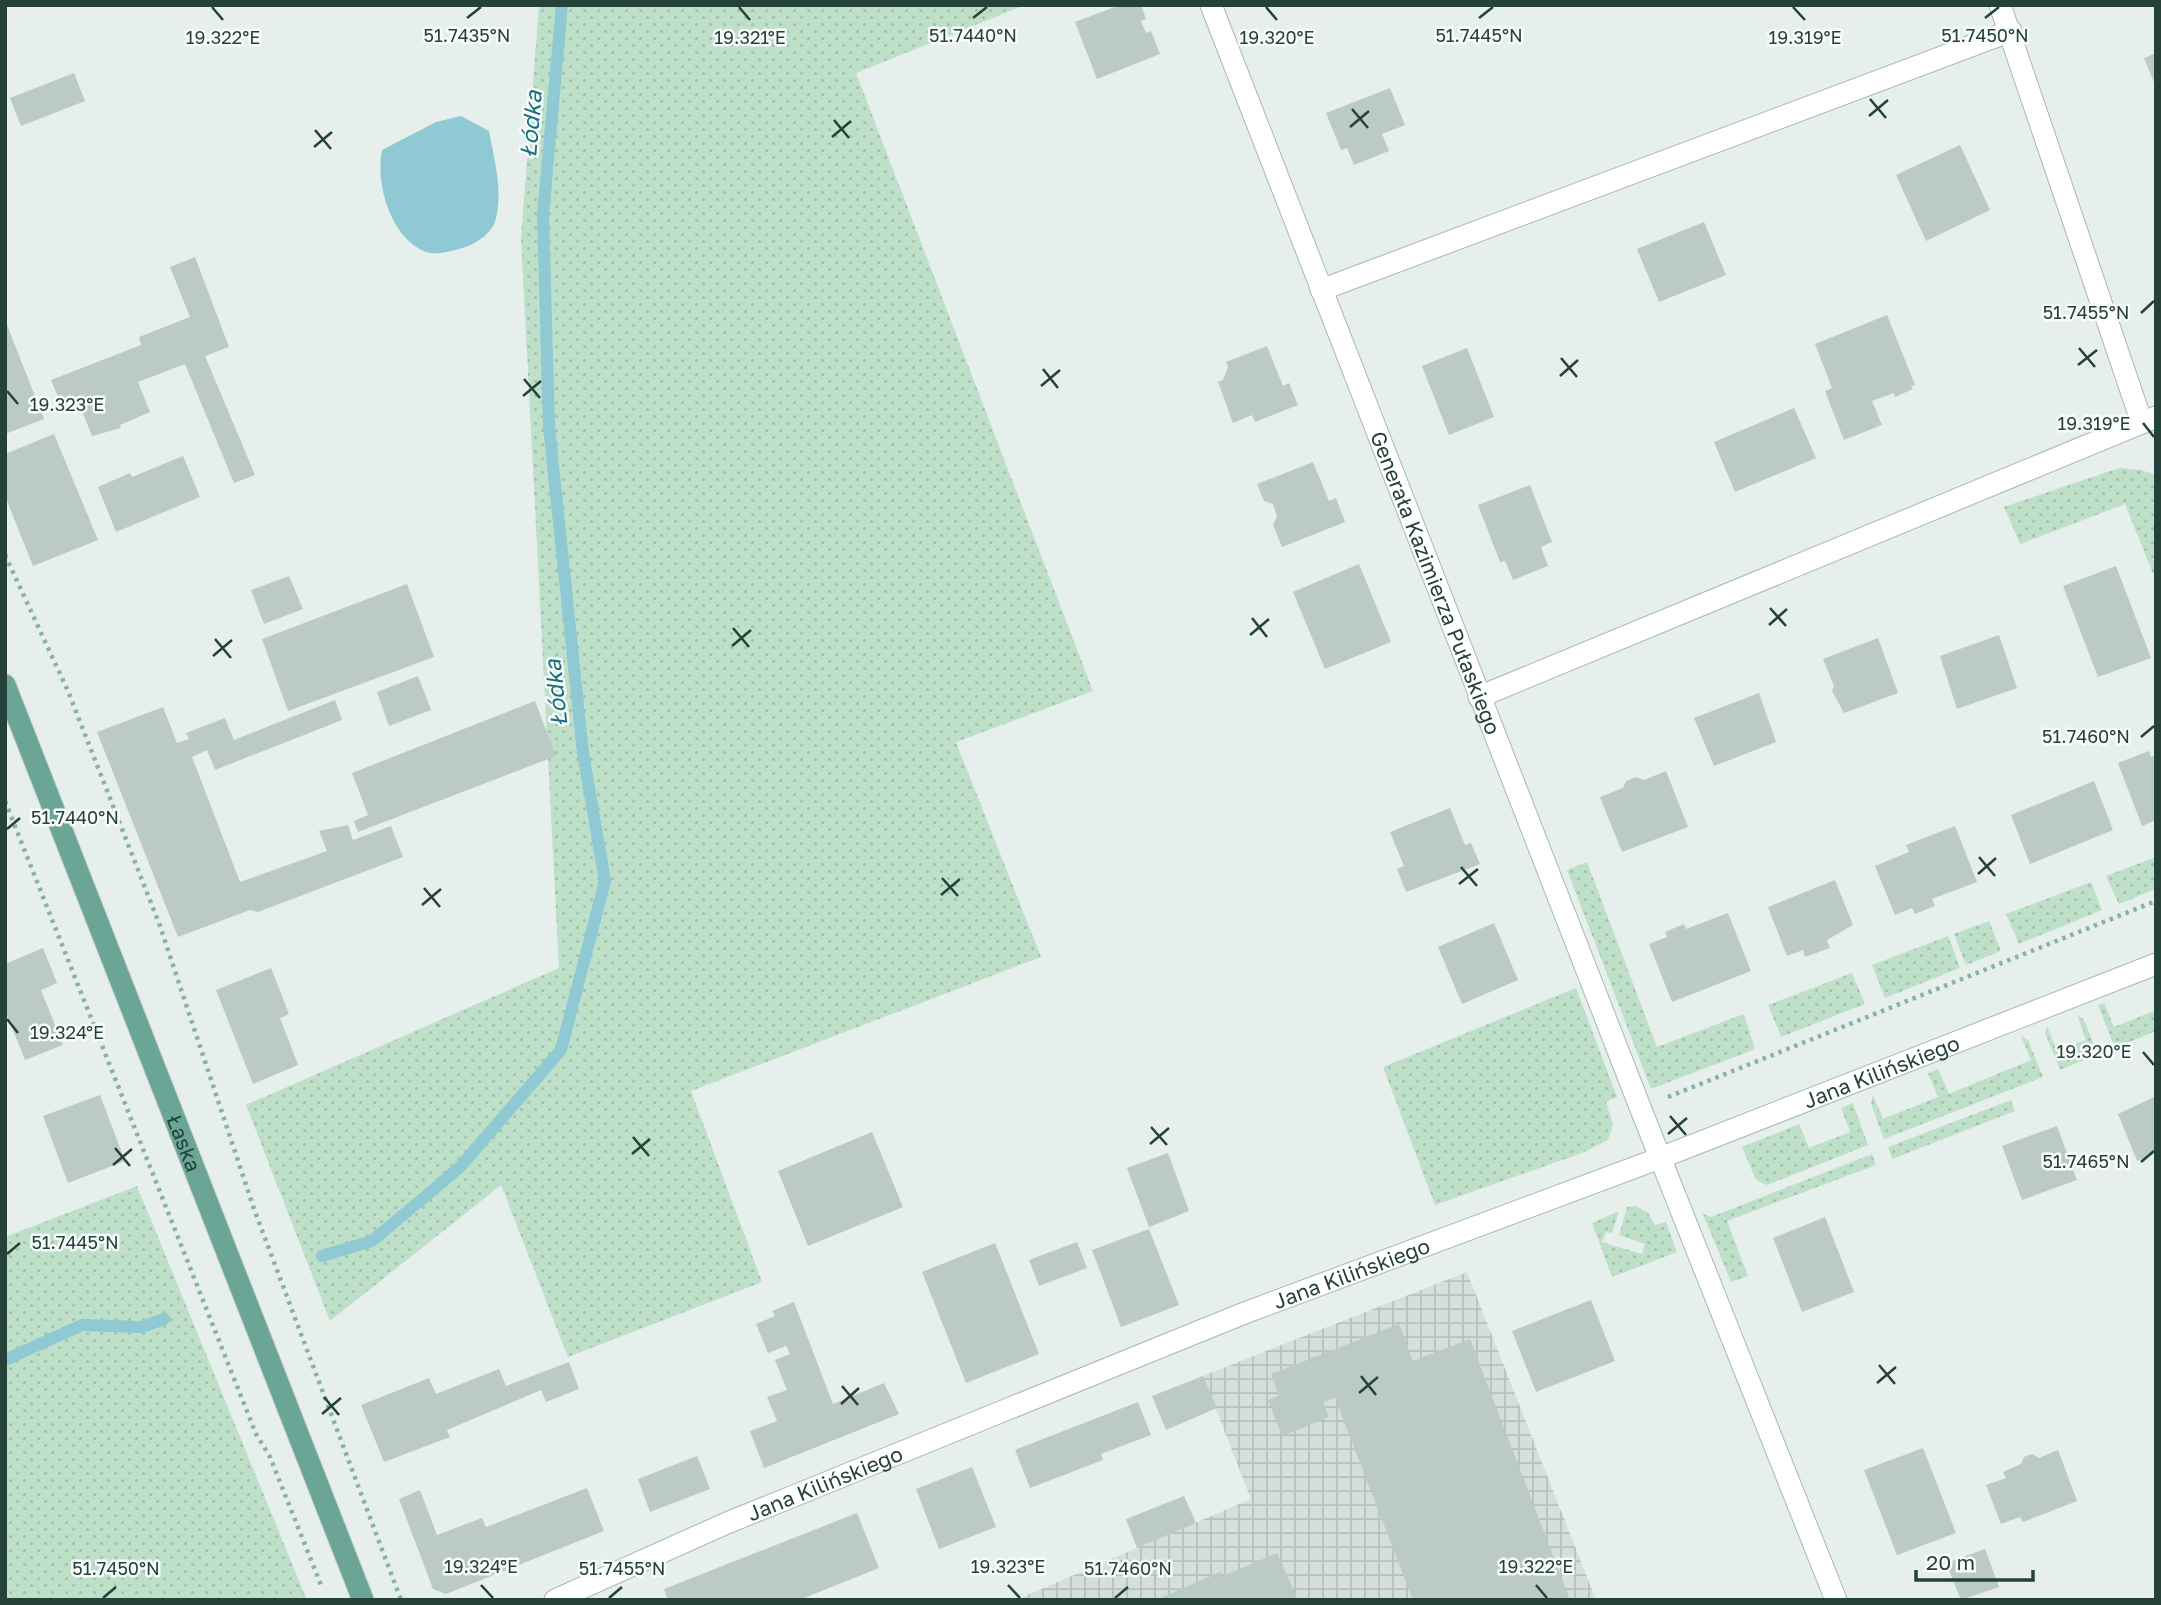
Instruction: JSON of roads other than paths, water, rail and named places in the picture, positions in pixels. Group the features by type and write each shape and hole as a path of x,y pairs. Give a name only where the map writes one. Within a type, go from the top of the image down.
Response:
{"main road":[{"name":"Łaska","path":"5,685 363,1600"}],"street":[{"path":"1479,697 2149,420 2000,5"},
{"name":"Generała Kazimierza Pułaskiego","path":"1214,6 1479,697 1836,1600"},
{"path":"1321,290 2011,31"},
{"name":"Jana Kilińskiego","path":"555,1600 727,1522 1242,1314 1660,1158 2156,964"}],"water":[{"path":"461,116 489,131 498,188 498,211 490,230 476,242 453,251 426,252 403,235 388,209 381,178 382,150 436,122"}],"waterway":[{"name":"Łódka","path":"322,1256 372,1241 459,1168 561,1050 605,881 583,753 549,427 543,215 562,5"},
{"name":"Łódka","path":"5,1360 82,1325 142,1327 164,1319"}]}
